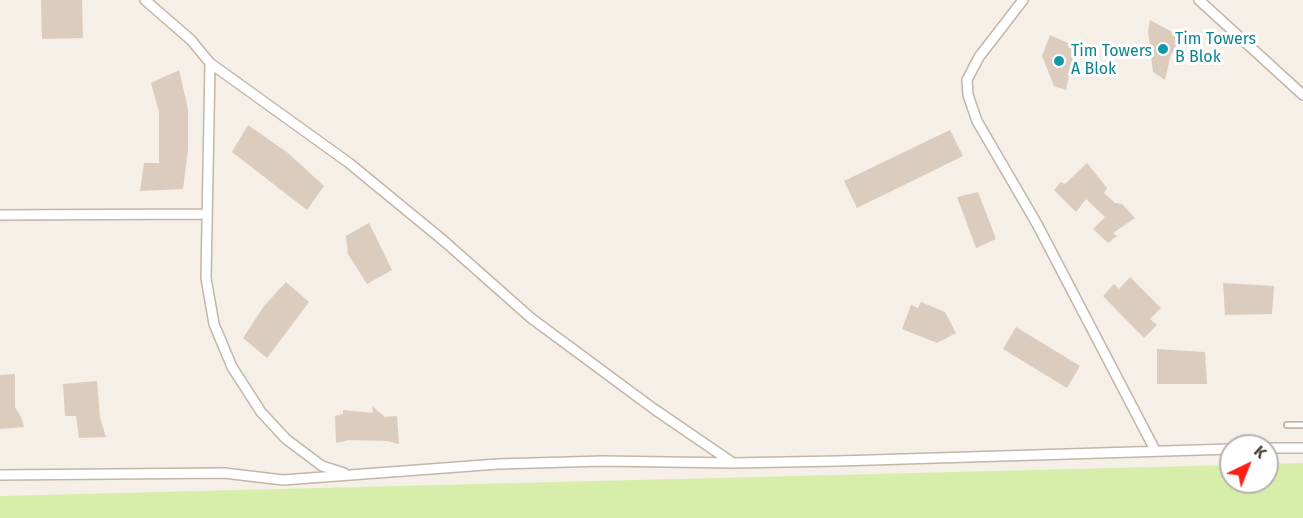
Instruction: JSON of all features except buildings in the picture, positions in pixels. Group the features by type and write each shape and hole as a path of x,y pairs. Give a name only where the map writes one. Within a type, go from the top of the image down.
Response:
{"street":[{"path":"145,0 191,40 210,63 349,163 444,241 531,318 654,409 732,463"},
{"path":"1023,0 979,57 968,80 968,95 977,121 1037,224 1155,450"},
{"path":"1199,0 1303,95"},
{"path":"210,63 206,278 214,324 232,367 261,412 286,439 322,466 352,476"},
{"path":"0,215 207,214"},
{"path":"1279,448 1303,448"},
{"path":"0,475 224,473 283,480 510,463 603,461 732,463 1219,449"}],"lane":[{"path":"1287,425 1303,425"}],"green space":[{"path":"1303,463 1303,518 0,518 0,496 1219,465 1219,494 1279,494 1279,464"}],"place":[{"name":"Tim Towers B Blok","path":"1163,49"},
{"name":"Tim Towers A Blok","path":"1059,61"}]}
